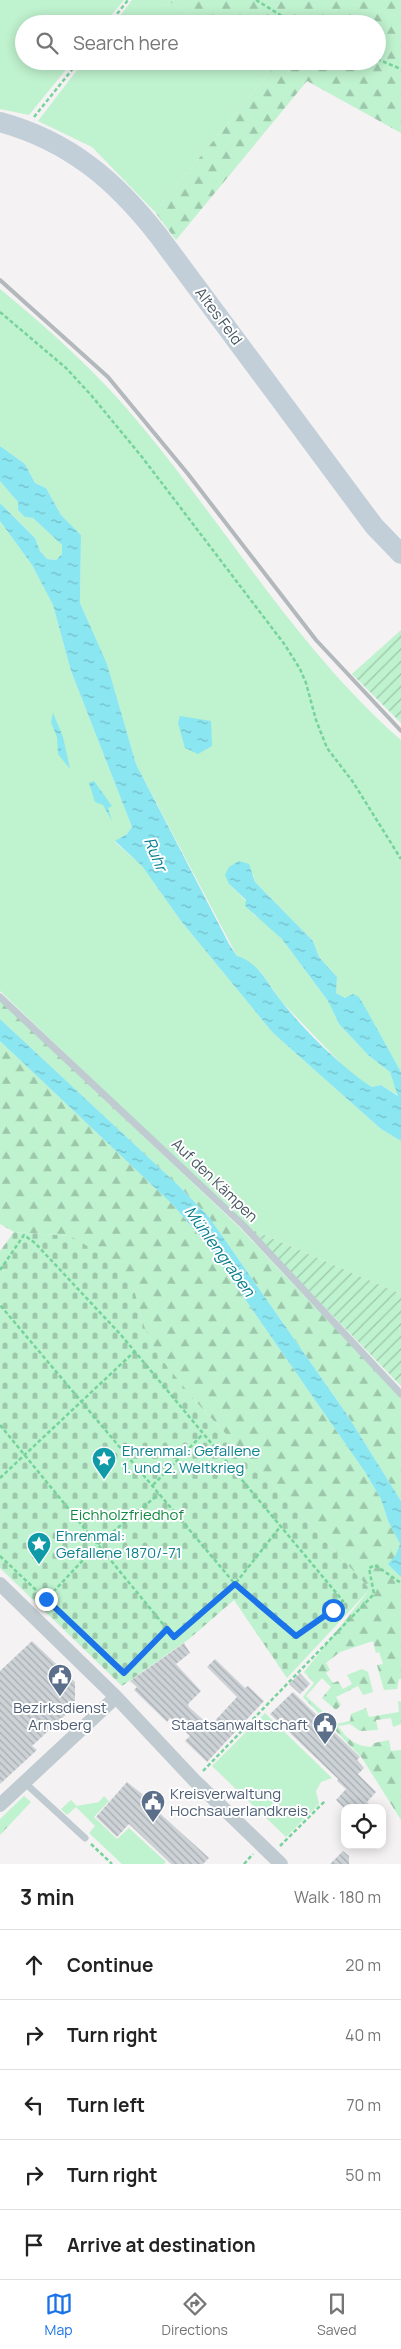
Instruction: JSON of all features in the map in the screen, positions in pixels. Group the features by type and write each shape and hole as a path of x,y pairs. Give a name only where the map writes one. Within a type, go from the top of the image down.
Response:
{"main road":[{"name":"Altes Feld","path":"0,122 45,138 78,156 129,200 164,243 374,526 401,554"}],"street":[{"path":"0,1584 116,1697 194,1780 276,1859"},
{"path":"0,1805 116,1697"}],"lane":[{"name":"Auf den Kämpen","path":"0,997 243,1225 401,1394"},
{"path":"24,1782 85,1838"}],"path":[{"path":"116,15 128,0"},
{"path":"256,0 280,15"},
{"path":"386,63 401,69"},
{"path":"24,130 72,70"},
{"path":"0,312 66,368 91,395 148,465 285,645 300,669 327,748 353,782 401,859"},
{"path":"0,1270 24,1235 35,1243 134,1352 343,1601 296,1636 235,1584 0,1305"},
{"path":"0,1478 134,1352"},
{"path":"0,1425 174,1637 235,1584 280,1527"},
{"path":"153,1485 202,1435"},
{"path":"46,1599 98,1544 159,1494"},
{"path":"0,1556 124,1673 167,1629"},
{"path":"194,1780 374,1594 369,1568 376,1565 401,1583"},
{"path":"276,1859 325,1801"},
{"path":"85,1838 112,1864"}],"green space":[{"path":"0,0 124,0 112,15 15,15 15,70 66,70 29,115 0,109"},
{"path":"132,0 167,0 191,15 121,15"},
{"path":"167,0 401,0 401,133 307,81 176,240 155,212 271,70 386,70 386,15 191,15"},
{"path":"77,70 271,70 155,212 92,147 38,121"},
{"path":"0,289 37,320 107,387 171,463 264,587 329,667 363,705 401,740 401,1072 359,997 345,998 336,993 337,977 319,957 313,941 255,882 253,874 229,884 246,901 253,914 265,922 282,939 328,1001 339,1024 368,1055 390,1072 399,1096 381,1085 372,1087 352,1075 282,1002 260,971 237,956 136,764 107,665 80,603 81,535 61,515 46,488 35,483 25,464 0,446"},
{"path":"0,481 18,502 18,510 25,517 33,518 62,545 62,554 56,560 47,559 40,551 35,538 0,503"},
{"path":"0,521 32,565 53,605 71,671 132,827 127,834 115,842 142,866 181,921 273,1033 381,1129 401,1141 401,1294 248,1228 0,991"},
{"path":"401,630 401,723 352,674"},
{"path":"0,1000 239,1227 401,1398 401,1501 346,1413 209,1217 178,1185 0,1019"},
{"path":"0,1041 173,1205 206,1243 365,1472 381,1499 388,1521 400,1544 397,1555 389,1564 401,1577 401,1679 399,1679 397,1689 384,1690 377,1665 383,1664 379,1652 376,1653 373,1641 340,1652 326,1663 330,1670 326,1673 333,1683 338,1681 343,1689 352,1684 347,1675 362,1669 368,1672 373,1692 363,1695 358,1686 336,1697 341,1705 336,1710 322,1698 331,1687 322,1678 306,1696 336,1724 350,1721 351,1714 366,1708 369,1717 399,1712 398,1701 401,1702 401,1724 393,1727 391,1718 376,1720 378,1730 360,1731 350,1724 338,1726 348,1738 360,1745 371,1747 374,1743 389,1740 391,1751 401,1750 401,1820 362,1758 303,1697 314,1683 304,1672 370,1589 197,1403 156,1354 144,1326 133,1286 70,1236 14,1232 0,1224"},
{"path":"248,1228 401,1294 401,1386"},
{"name":"Eichholzfriedhof","path":"14,1232 70,1236 115,1262 133,1286 144,1326 157,1354 197,1403 370,1589 287,1678 234,1600 189,1639 122,1686 0,1568 0,1251"},
{"path":"265,1713 332,1778 321,1782 316,1791 319,1804 286,1837 212,1766"},
{"path":"24,1796 31,1802 0,1835 0,1819"},
{"path":"104,1796 109,1801 94,1817 117,1839 129,1828 166,1862 164,1864 122,1864 89,1833 95,1826 76,1807 67,1815 61,1809 71,1800 77,1806 99,1802"}],"water":[{"name":"Ruhr","path":"0,446 25,464 35,483 46,488 61,515 81,535 80,603 107,664 136,764 229,944 237,956 245,959 257,969 291,1013 336,1059 372,1087 381,1085 398,1096 390,1072 368,1055 339,1024 328,1001 282,939 245,906 246,900 229,884 225,875 229,867 239,861 249,864 255,882 313,941 319,957 337,977 336,993 345,998 353,994 359,997 365,1007 401,1072 401,1141 381,1129 273,1033 181,921 142,866 115,841 127,834 132,827 71,671 53,605 32,565 0,521 0,503 35,538 40,551 47,559 56,560 62,554 62,545 33,518 25,517 18,510 18,502 0,481"},
{"path":"53,713 63,737 70,769 58,754 57,737 51,722"},
{"path":"180,716 211,721 212,746 198,754 185,748 178,723"},
{"path":"94,781 112,806 108,808 112,821 103,805 95,802 89,783"},
{"name":"Mühlengraben","path":"0,1019 178,1185 209,1217 346,1413 401,1501 401,1577 388,1564 396,1555 400,1544 388,1521 381,1499 365,1472 206,1243 173,1205 0,1041"}],"building":[{"path":"32,1641 75,1682 75,1706 32,1746 37,1750 0,1784 0,1671"},
{"path":"184,1643 190,1653 176,1664 201,1691 188,1704 210,1726 237,1697 207,1667 215,1659 245,1688 248,1686 264,1701 207,1762 185,1741 190,1736 170,1718 167,1722 134,1690 137,1687 130,1681"},
{"path":"300,1673 310,1684 300,1694 289,1684"},
{"name":"Staatsanwaltschaft","path":"293,1692 360,1757 357,1760 364,1768 358,1774 376,1792 367,1802 369,1804 341,1805 336,1800 346,1789 270,1714"},
{"name":"Kreisverwaltung Hochsauerlandkreis","path":"127,1782 156,1805 154,1808 209,1858 203,1864 171,1864 129,1824 117,1837 96,1817"},
{"path":"343,1851 349,1856 349,1864 330,1864"}],"railway":[{"path":"0,280 108,377 188,474 316,640 401,731"}],"place":[{"name":"Ehrenmal: Gefallene 1. und 2. Weltkrieg","path":"104,1480"},
{"name":"Ehrenmal: Gefallene 1870/-71","path":"39,1565"},
{"name":"Bezirksdienst Arnsberg","path":"60,1697"},
{"name":"Staatsanwaltschaft","path":"325,1745"},
{"name":"Kreisverwaltung Hochsauerlandkreis","path":"153,1823"}],"route":[{"path":"46,1599 124,1673 167,1629 174,1637 235,1584 296,1636 333,1610"}]}
